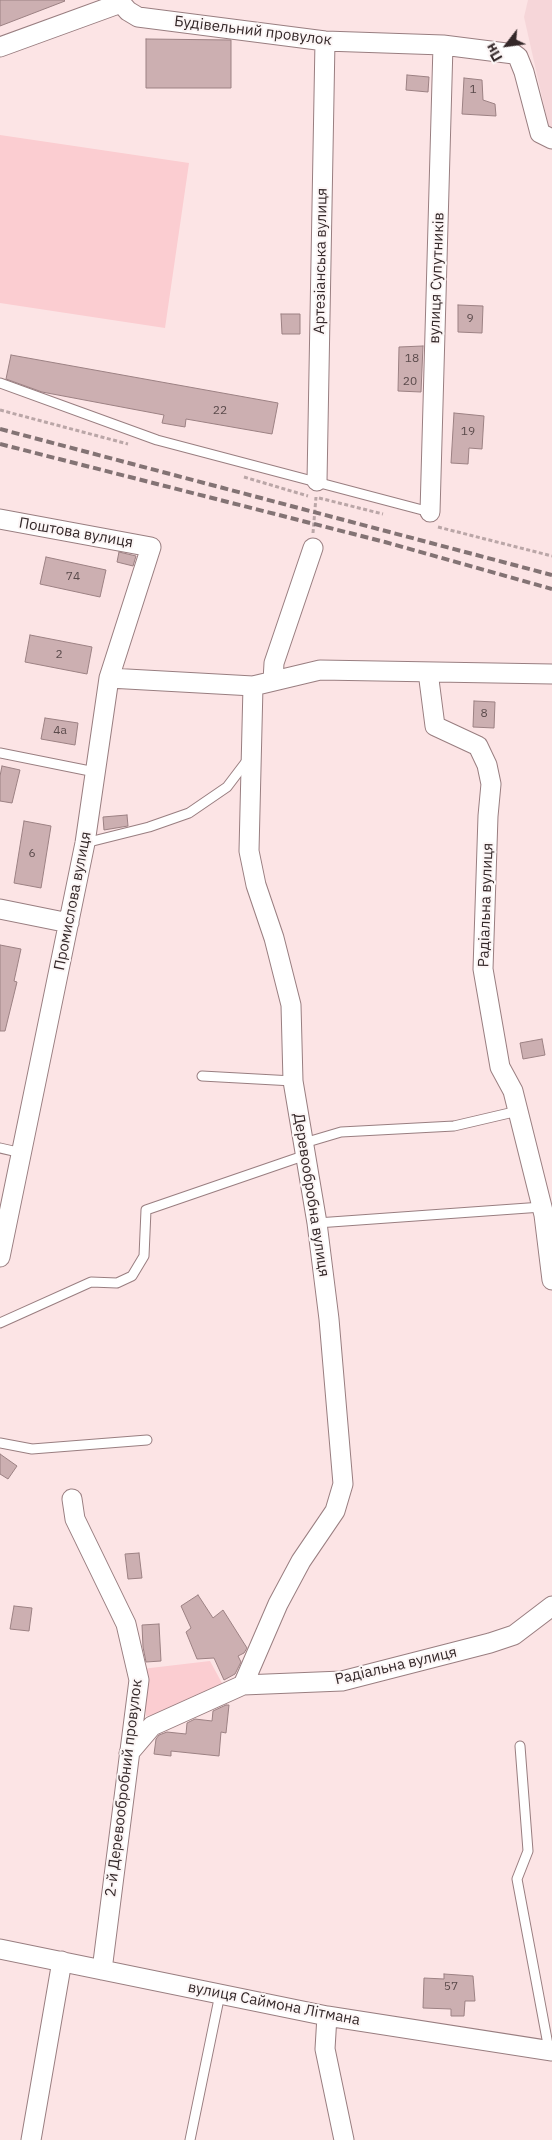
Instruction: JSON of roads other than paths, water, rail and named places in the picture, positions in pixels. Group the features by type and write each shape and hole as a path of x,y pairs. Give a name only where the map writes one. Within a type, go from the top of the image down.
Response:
{"street":[{"name":"Будівельний провулок","path":"0,47 121,2 128,11 138,17 324,41 443,45 509,53 518,57 524,72 540,133 552,139"},
{"name":"Артезіанська вулиця","path":"317,482 324,41"},
{"name":"вулиця Супутників","path":"430,512 443,45"},
{"name":"Поштова вулиця","path":"0,519 151,547"},
{"name":"Промислова вулиця","path":"0,1257 85,843 109,678 151,547"},
{"path":"273,681 274,663 312,548"},
{"path":"109,678 189,684 253,686 320,670 552,674"},
{"name":"Радіальна вулиця","path":"428,672 435,726 478,746 491,784 488,816 483,969 500,1067 513,1091 542,1207 552,1280"},
{"name":"Деревообробна вулиця","path":"243,1685 278,1604 302,1561 335,1511 343,1484 329,1319 317,1223 293,1081 291,1005 274,938 256,885 248,851 253,686"},
{"path":"0,909 69,923"},
{"name":"2-й Деревообробний провулок","path":"72,1499 75,1519 126,1624 139,1680 102,1970"},
{"name":"Радіальна вулиця","path":"129,1753 152,1726 243,1685 342,1681 480,1646 514,1635 552,1606"},
{"name":"вулиця Саймона Літмана","path":"0,1949 327,2016 551,2051"},
{"path":"31,2140 62,1961"},
{"path":"327,2016 325,2049 344,2140"}],"lane":[{"path":"0,384 158,440 430,512"},
{"path":"0,753 95,772"},
{"path":"85,843 149,827 189,813 227,786 250,756"},
{"path":"202,1076 293,1081"},
{"path":"0,1323 90,1282 117,1284 132,1276 144,1256 146,1210 305,1149 341,1132 454,1126 518,1111"},
{"path":"0,1148 22,1153"},
{"path":"317,1223 542,1207"},
{"path":"0,1444 32,1449 147,1440"},
{"path":"520,1746 528,1851 517,1879 551,2051"},
{"path":"190,2140 220,1994"}],"railway":[{"path":"0,429 552,575"},
{"path":"0,444 385,542 552,589"}]}
